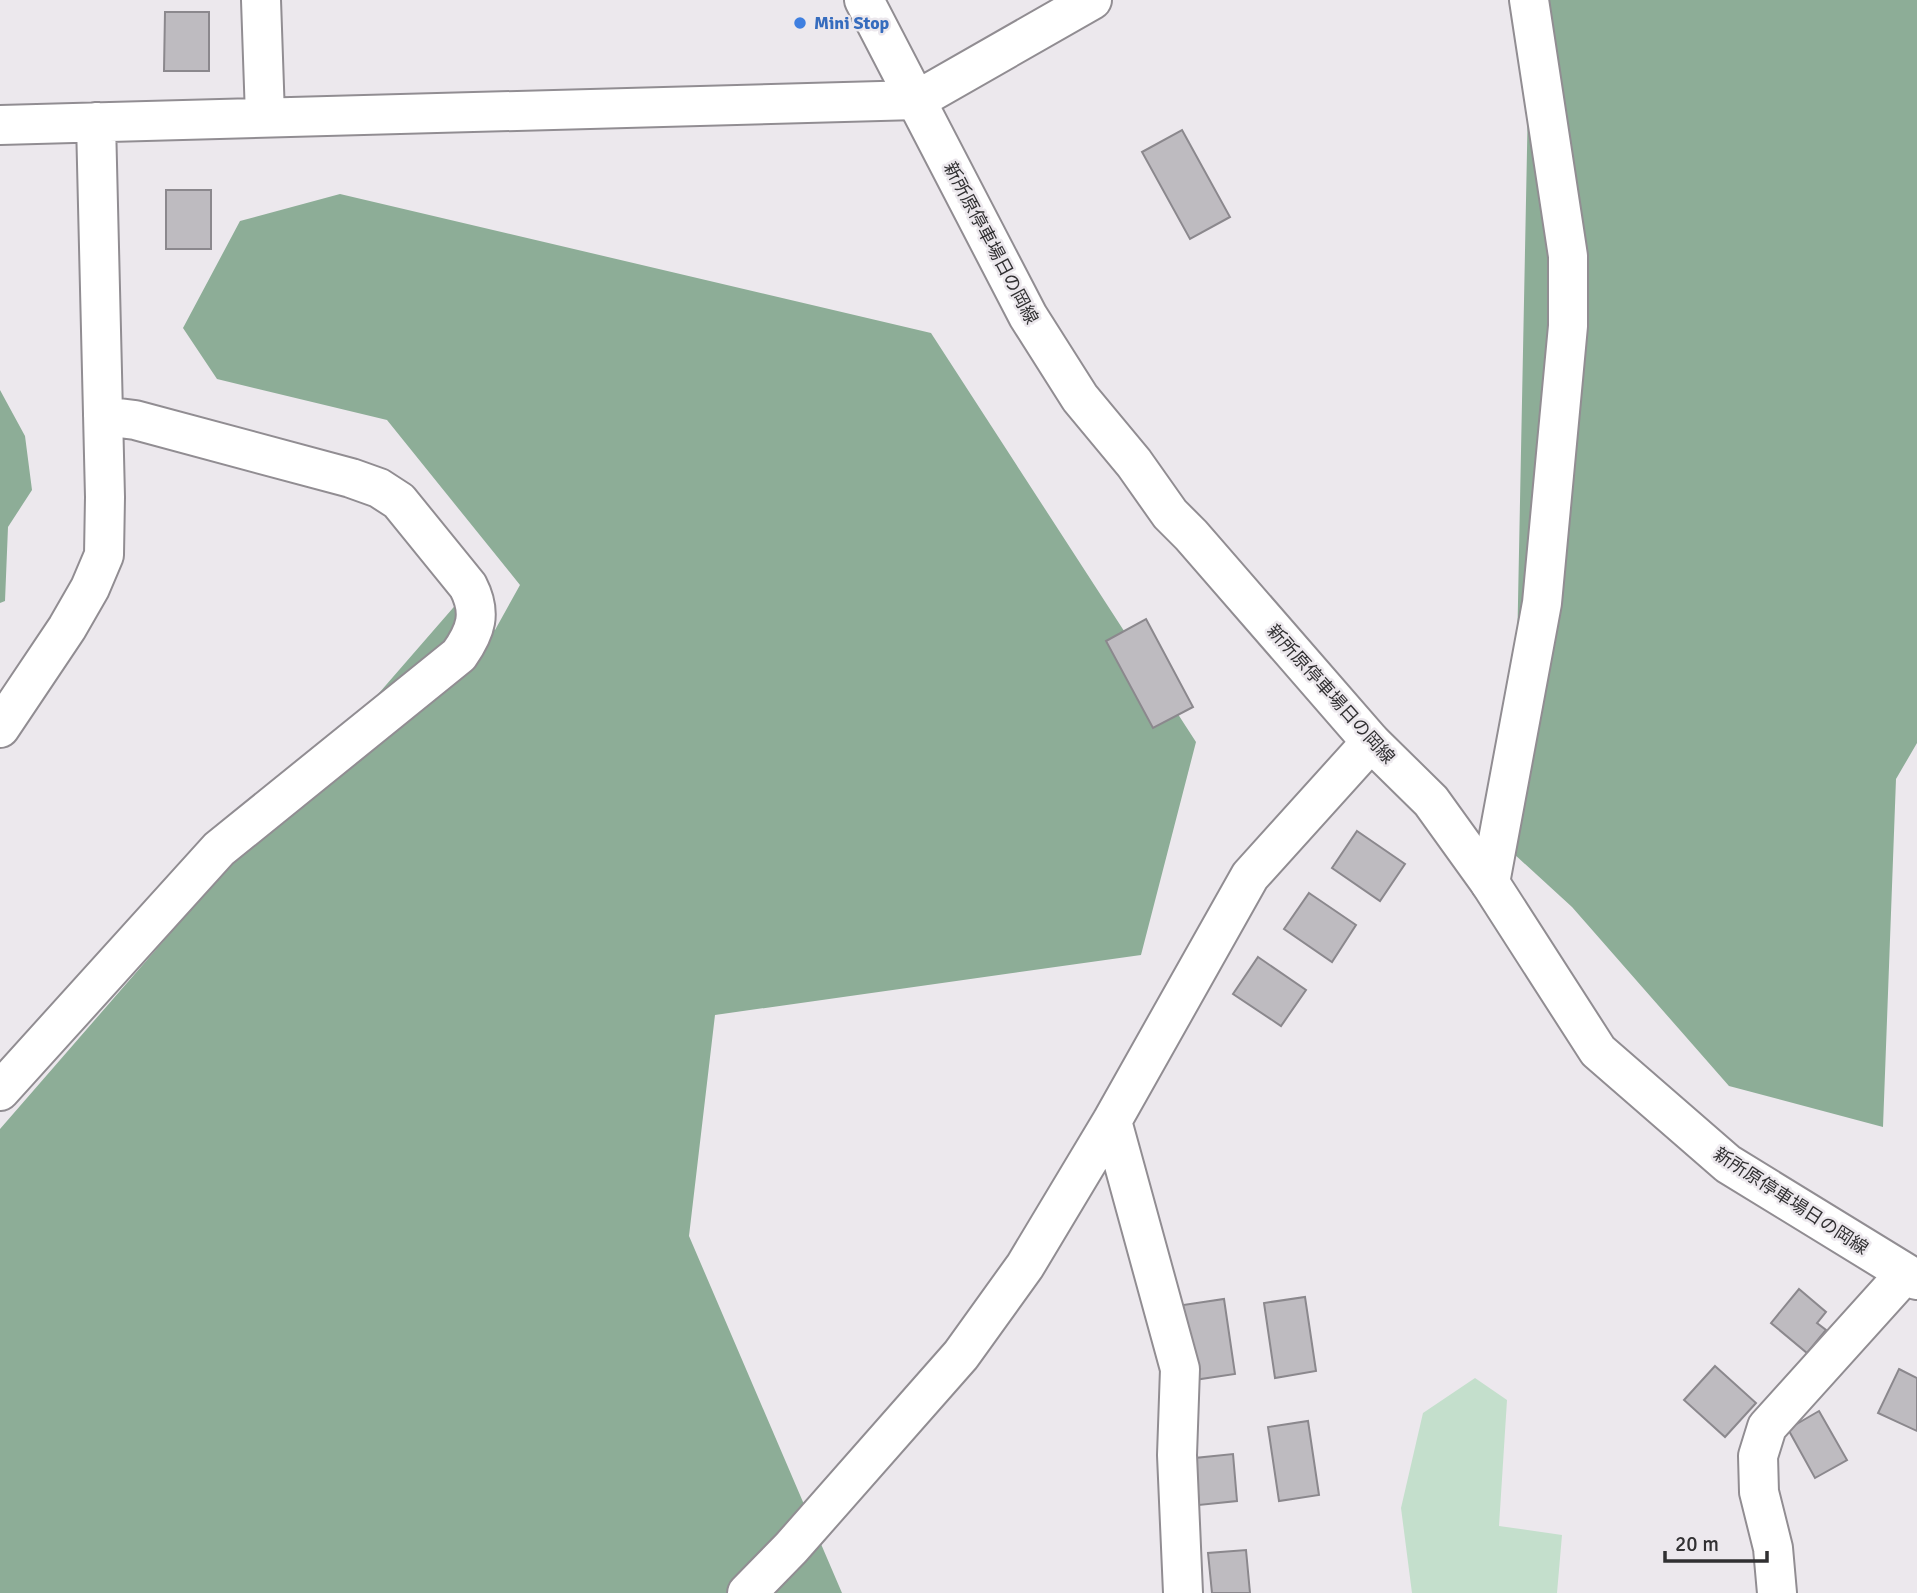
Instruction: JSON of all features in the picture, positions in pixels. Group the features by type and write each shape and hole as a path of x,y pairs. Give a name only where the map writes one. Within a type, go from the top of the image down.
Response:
{"street":[{"path":"261,0 265,116"},
{"name":"新所原停車場日の岡線","path":"864,0 1028,316 1080,398 1134,463 1170,514 1371,742 1431,802 1490,883 1598,1051 1728,1164 1911,1277"},
{"path":"0,125 917,100 1092,0"},
{"path":"1490,883 1542,603 1568,326 1569,256 1529,0"},
{"path":"0,729 67,628 90,588 104,555 96,122"},
{"path":"0,1091 219,849 459,655 472,637 476,618 475,598 468,586 399,501 379,488 351,478 135,420 103,416"},
{"path":"747,1593 791,1548 961,1355 1025,1266 1112,1121 1250,876 1371,742"},
{"path":"1112,1121 1180,1369 1177,1455 1183,1593"},
{"path":"1777,1593 1773,1548 1759,1492 1758,1456 1767,1427 1911,1277"}],"green space":[{"path":"1530,0 1917,0 1917,743 1896,779 1883,1127 1729,1086 1572,907 1513,853"},
{"path":"340,194 931,333 1196,742 1141,955 715,1015 689,1236 842,1593 0,1593 0,1129 466,593 495,630 520,585 387,420 217,379 183,328 240,221"},
{"path":"0,390 25,436 32,490 8,527 5,601 0,603"},
{"path":"1475,1378 1507,1400 1499,1526 1562,1535 1557,1593 1412,1593 1401,1508 1423,1413"}],"building":[{"path":"165,12 209,12 209,71 164,71"},
{"path":"1182,130 1230,217 1190,239 1142,152"},
{"path":"166,190 211,190 211,249 166,249"},
{"path":"1146,619 1193,707 1153,728 1106,641"},
{"path":"1357,831 1405,864 1380,901 1332,868"},
{"path":"1309,893 1356,925 1332,962 1284,929"},
{"path":"1258,957 1306,990 1281,1026 1233,994"},
{"path":"1799,1289 1826,1312 1817,1323 1826,1330 1807,1353 1771,1323"},
{"path":"1305,1297 1316,1371 1275,1378 1264,1303"},
{"path":"1224,1299 1235,1374 1194,1380 1183,1305"},
{"path":"1715,1366 1756,1403 1725,1437 1684,1400"},
{"path":"1899,1369 1917,1378 1917,1431 1878,1413"},
{"path":"1819,1411 1847,1460 1815,1478 1788,1429"},
{"path":"1308,1421 1319,1495 1279,1501 1268,1427"},
{"path":"1233,1454 1237,1501 1199,1505 1195,1458"},
{"path":"1246,1550 1250,1593 1212,1593 1208,1553"}],"place":[{"name":"Mini Stop","path":"800,23"}]}
